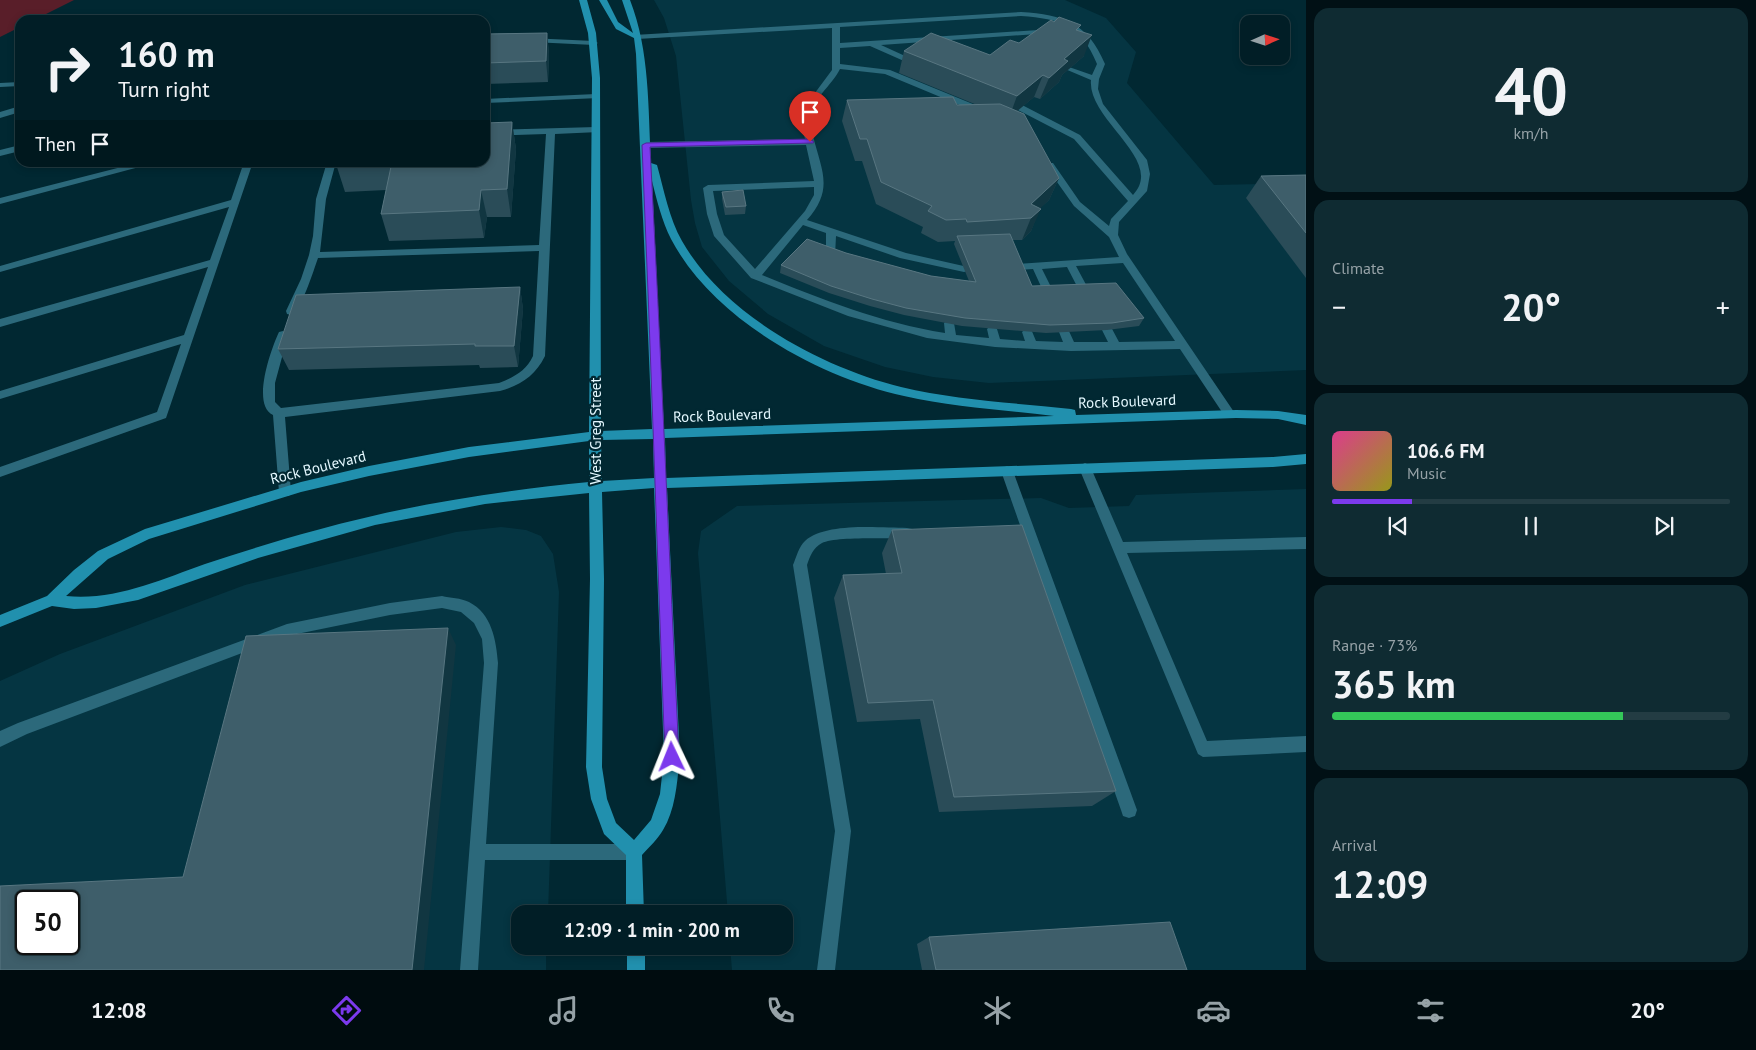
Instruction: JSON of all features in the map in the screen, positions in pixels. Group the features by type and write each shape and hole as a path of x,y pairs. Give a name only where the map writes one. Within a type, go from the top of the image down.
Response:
{"main road":[{"name":"West Greg Street","path":"583,0 594,43 596,96 594,436 597,579 594,767 599,799 610,828 634,852"},
{"path":"603,0 616,26 621,31 638,37"},
{"path":"626,0 638,37 643,87 672,757 668,794 656,825 634,852 635,905"},
{"path":"646,145 676,240 689,261 722,298 763,331 809,356 852,374 900,390 948,399 1116,418"},
{"name":"Rock Boulevard","path":"0,622 52,600 79,574 103,555 145,535 285,492 369,471 469,452 594,436 659,433 1230,415 1278,415 1306,420"},
{"path":"52,600 74,604 110,601 138,594 218,565 376,520 526,492 660,483 1273,462 1306,459"},
{"path":"636,955 636,970"}],"lane":[{"path":"638,37 1021,14 1048,15 1065,20 1078,29 1097,50 1101,64 1095,79 1094,89 1099,104 1143,160 1145,174 1142,191 1114,221 1113,235"},
{"path":"754,276 809,212 819,195 819,184 804,118 810,105 836,70 836,25"},
{"path":"836,46 1078,29"},
{"path":"985,35 1002,42"},
{"path":"527,40 594,43"},
{"path":"871,44 913,62"},
{"path":"836,66 887,72 989,114"},
{"path":"1069,69 1095,79"},
{"path":"0,85 15,84"},
{"path":"490,101 596,96"},
{"path":"1021,108 1077,137 1133,201"},
{"path":"0,115 15,110"},
{"path":"490,133 596,130"},
{"path":"331,167 321,199 314,255 286,326 270,382 268,398 272,408 279,413 500,387 518,380 534,369 539,356 551,131"},
{"path":"646,145 810,142"},
{"path":"0,153 15,149"},
{"path":"1046,160 1077,204 1113,235 1126,260 1230,415"},
{"path":"0,201 134,167"},
{"path":"0,472 162,415 247,167"},
{"path":"819,184 708,188 712,214 719,236 754,276 829,307 910,330 951,338 1033,346 1183,345"},
{"path":"0,269 235,202"},
{"path":"801,220 831,231 863,247 964,269"},
{"path":"830,256 831,231"},
{"path":"314,255 544,248"},
{"path":"904,256 906,271"},
{"path":"1017,267 1126,260"},
{"path":"0,323 214,262"},
{"path":"940,264 943,278"},
{"path":"1070,264 1086,292"},
{"path":"1036,266 1049,293"},
{"path":"829,293 829,307"},
{"path":"870,306 873,320"},
{"path":"910,316 910,330"},
{"path":"949,323 951,338"},
{"path":"992,329 994,343"},
{"path":"1107,330 1116,346"},
{"path":"1027,332 1033,346"},
{"path":"1064,332 1071,347"},
{"path":"0,395 188,338"},
{"path":"279,413 285,492"},
{"path":"1085,468 1203,748 1306,744"},
{"path":"1008,471 1129,810"},
{"path":"990,531 1029,530"},
{"path":"826,970 843,832 800,565 808,546 820,537 845,534 922,532"},
{"path":"1119,548 1306,543"},
{"path":"0,739 23,728 287,630 390,609 442,602 465,607 479,619 489,638 490,663 469,970"},
{"path":"477,852 634,852"}],"shaded area":[{"path":"0,0 74,0 44,15 15,15 15,30 0,37"},
{"path":"654,0 1065,0 1106,18 1136,52 1127,83 1214,185 1306,183 1306,370 989,383 933,377 885,367 824,346 768,314 729,281 702,247 691,200 676,56 664,18"},
{"path":"1306,489 1306,970 732,970 731,955 793,955 793,905 727,905 698,553 701,531 737,506 1041,498 1069,508 1129,506 1136,495"},
{"path":"501,527 526,530 541,536 553,554 559,592 548,905 511,905 511,955 546,955 546,970 0,970 0,681 60,654 245,585 456,532"}],"building":[{"path":"1059,17 1081,25 1076,30 1092,35 1064,59 1068,61 1049,78 1043,75 1017,96 904,51 931,33 990,55 1010,40 1019,43 1051,20 1054,22"},
{"path":"547,33 546,61 490,63 490,34"},
{"path":"953,97 957,105 1000,104 1024,114 1059,178 1031,204 1041,209 1031,218 967,222 966,219 946,220 928,211 932,206 881,182 867,139 860,139 847,100"},
{"path":"512,122 507,189 481,190 479,210 381,214 391,167 490,167 490,123"},
{"path":"1306,175 1306,233 1261,176"},
{"path":"743,190 746,206 726,207 722,192"},
{"path":"1010,234 1032,286 1116,283 1144,318 1112,323 1050,325 965,318 906,308 872,299 831,286 781,265 807,239 846,253 931,276 976,282 957,236"},
{"path":"520,287 514,346 475,346 475,344 278,349 296,295"},
{"path":"1022,525 1116,791 954,797 933,700 868,703 843,575 902,573 892,530"},
{"path":"448,628 412,970 0,970 0,886 183,877 246,636"},
{"path":"1170,922 1187,970 936,970 929,937"}],"route":[{"path":"672,757 662,534 657,357 646,145 810,142"}]}
